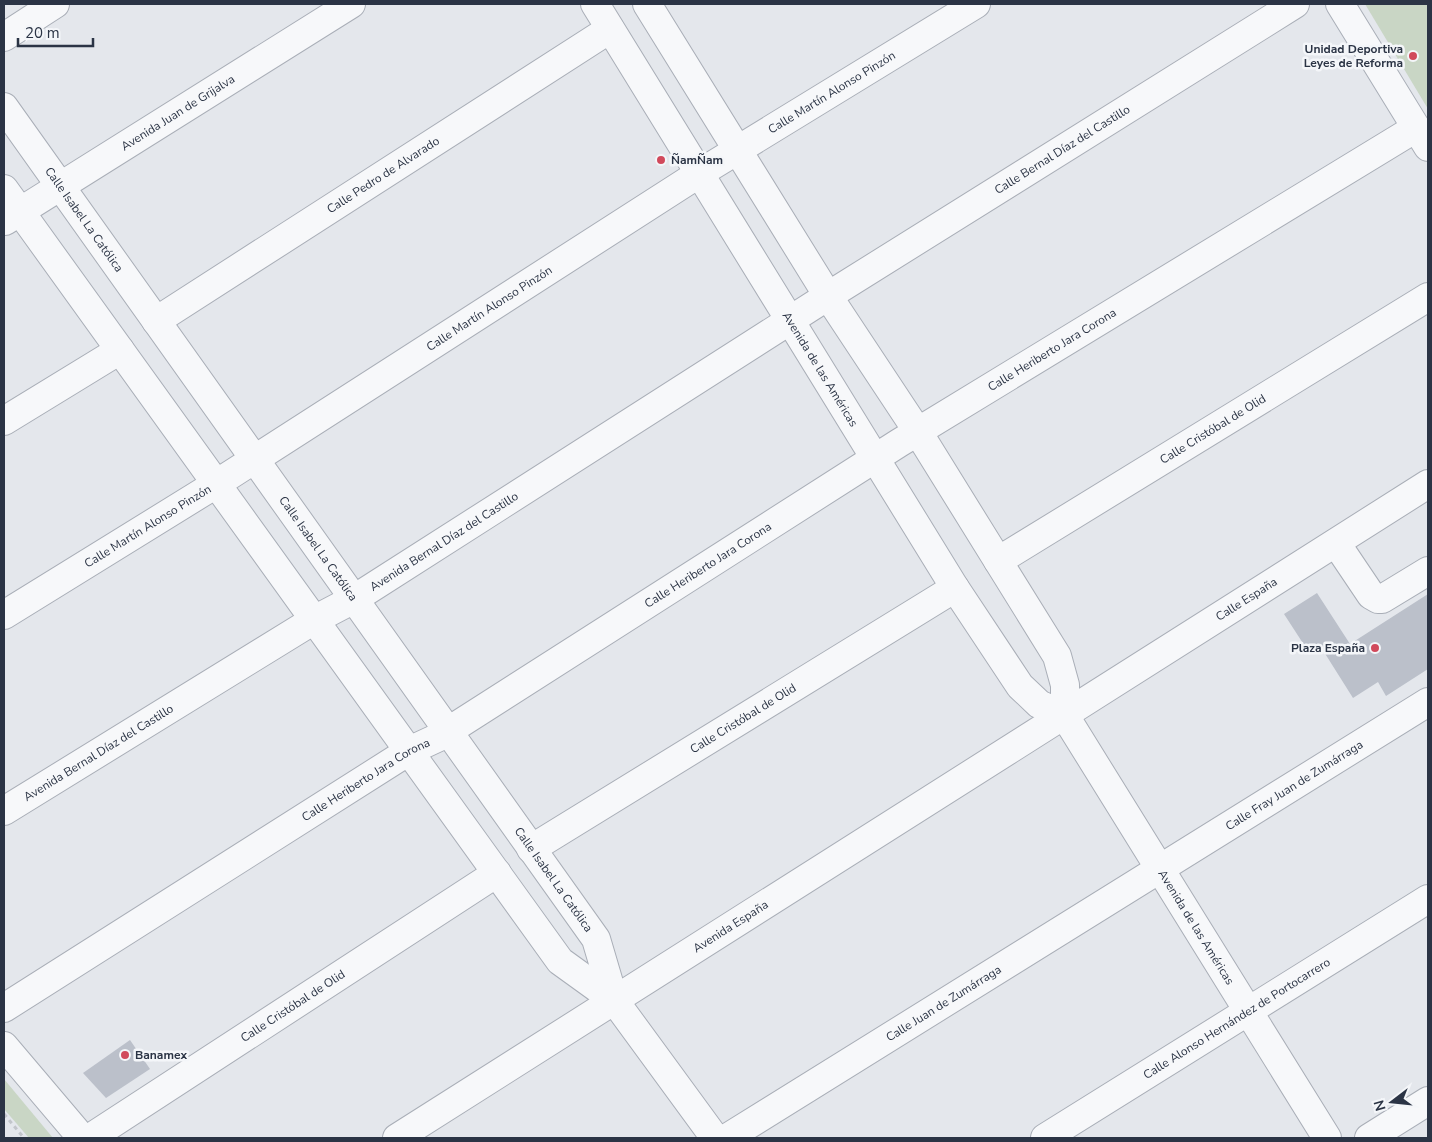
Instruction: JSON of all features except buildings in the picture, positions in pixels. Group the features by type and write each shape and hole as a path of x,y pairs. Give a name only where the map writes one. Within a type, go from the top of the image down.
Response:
{"street":[{"path":"4,37 55,4"},
{"name":"Avenida Juan de Grijalva","path":"12,216 351,4"},
{"name":"Avenida de las Américas","path":"595,4 955,588 1020,686 1038,704 1065,716 1327,1138"},
{"name":"Calle Martín Alonso Pinzón","path":"4,614 216,484 700,173 976,4"},
{"name":"Calle Bernal Díaz del Castillo","path":"828,296 1295,4"},
{"path":"1340,4 1422,137"},
{"path":"656,7 738,150 828,296 918,432 1057,656 1065,685 1065,716"},
{"name":"Calle Pedro de Alvarado","path":"156,321 610,29"},
{"name":"Calle Isabel La Católica","path":"4,107 596,939 614,1000"},
{"name":"Calle Heriberto Jara Corona","path":"4,1008 410,751 448,732 918,432 1422,137"},
{"name":"Calle Isabel La Católica","path":"4,189 12,216 120,350 560,960 614,1000 715,1138"},
{"name":"Avenida Bernal Díaz del Castillo","path":"4,811 314,620 354,599 828,296"},
{"name":"Calle Cristóbal de Olid","path":"998,561 1428,298"},
{"path":"4,420 120,350"},
{"name":"Calle España","path":"1065,716 1428,484"},
{"path":"1336,542 1371,595 1378,599 1428,571"},
{"name":"Calle Cristóbal de Olid","path":"531,849 955,588"},
{"name":"Calle Fray Juan de Zumárraga","path":"1160,868 1428,702"},
{"name":"Avenida España","path":"397,1138 1065,716"},
{"name":"Calle Juan de Zumárraga","path":"727,1138 1160,868"},
{"name":"Calle Cristóbal de Olid","path":"90,1138 497,873"},
{"name":"Calle Alonso Hernández de Portocarrero","path":"1045,1138 1428,899"},
{"path":"4,1046 82,1138"},
{"path":"1369,1138 1428,1101"}],"path":[{"path":"4,1114 24,1138"}],"green space":[{"name":"Unidad Deportiva Leyes de Reforma","path":"1365,4 1428,4 1428,109"},
{"path":"4,1079 53,1138 29,1138 4,1109"}],"place":[{"name":"Unidad Deportiva Leyes de Reforma","path":"1413,56"},
{"name":"ÑamÑam","path":"661,160"},
{"name":"Plaza España","path":"1375,648"},
{"name":"Banamex","path":"125,1055"}]}
